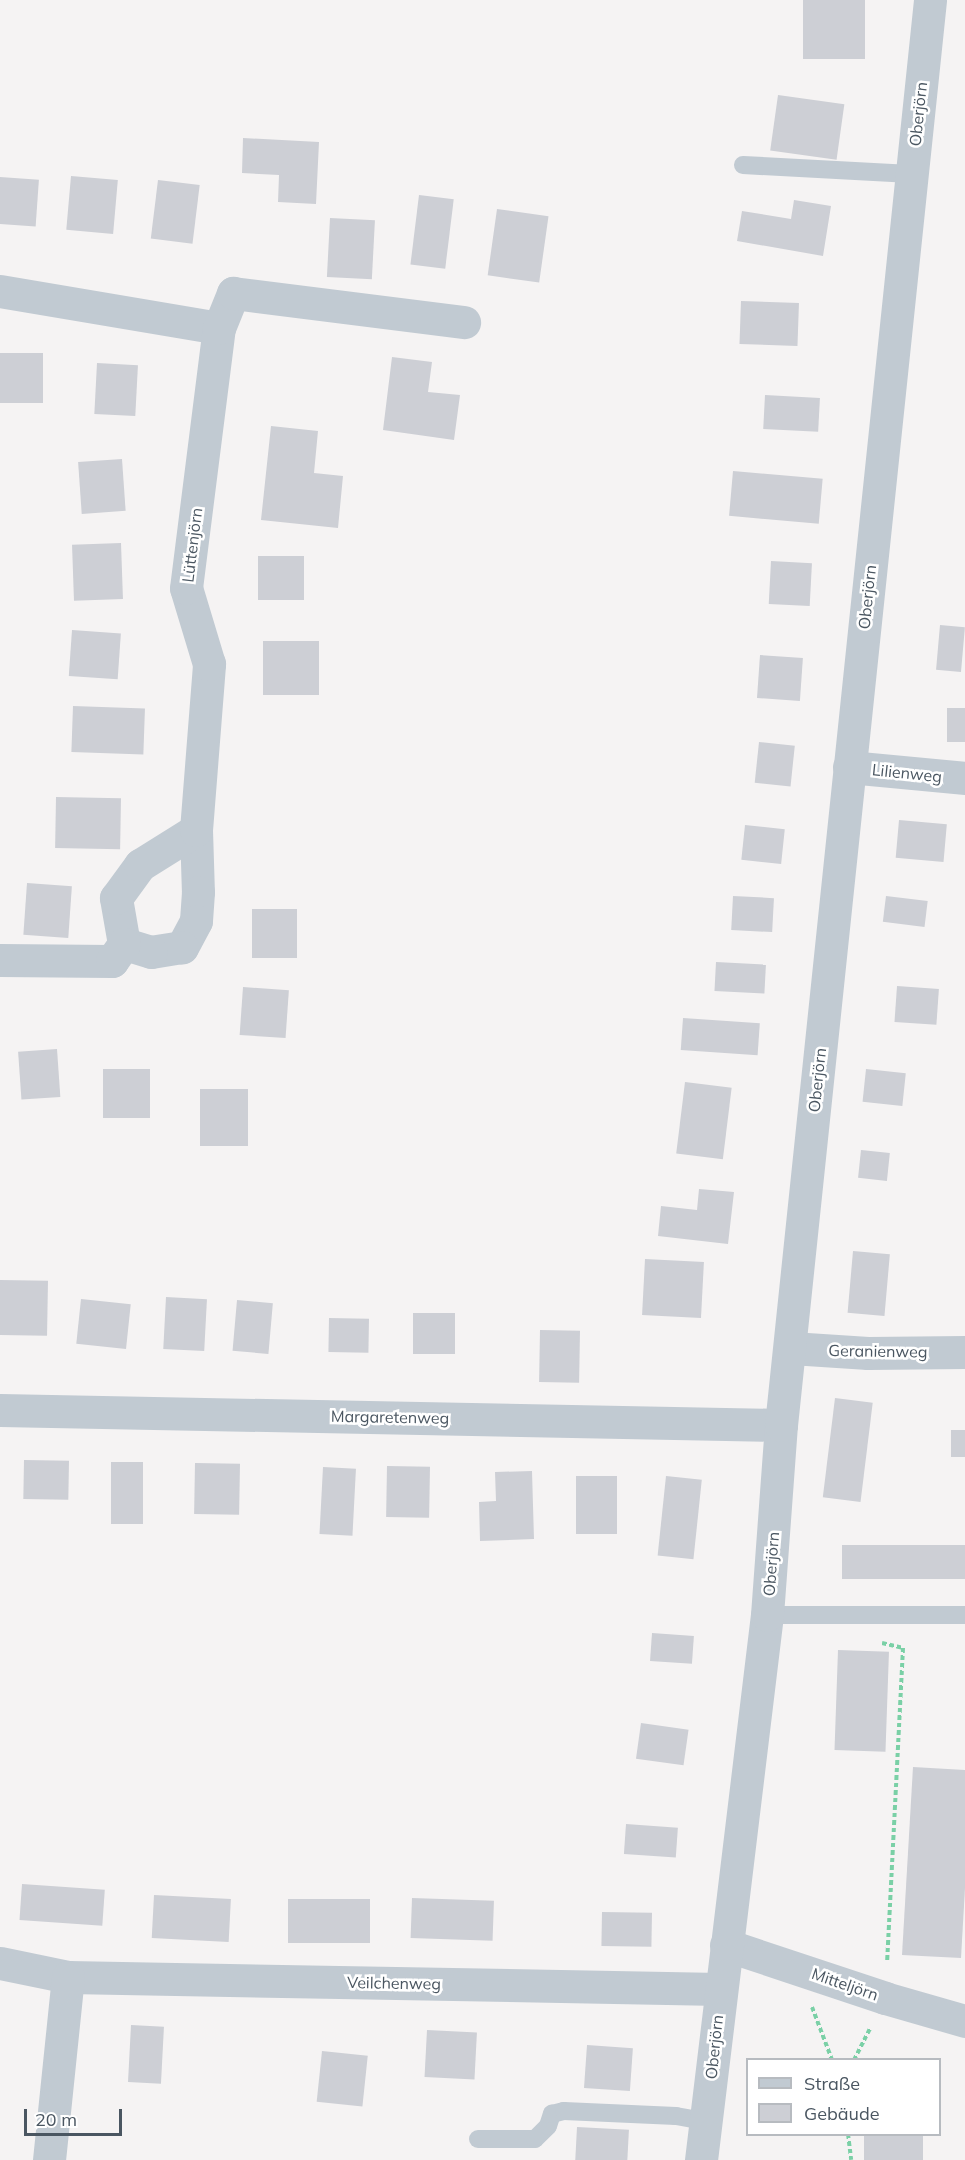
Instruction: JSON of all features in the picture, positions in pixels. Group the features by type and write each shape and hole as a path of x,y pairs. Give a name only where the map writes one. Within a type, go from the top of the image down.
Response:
{"street":[{"name":"Oberjörn","path":"701,2160 767,1615 781,1425 791,1348 849,767 930,0"},
{"path":"0,291 219,328"},
{"name":"Lüttenjörn","path":"124,944 151,952 182,947 196,921 198,892 196,830 209,664 186,588 219,328 233,293 464,322"},
{"name":"Lilienweg","path":"849,767 965,778"},
{"path":"0,960 112,960 124,944 116,898 140,865 196,830"},
{"name":"Geranienweg","path":"791,1348 868,1353 965,1352"},
{"name":"Margaretenweg","path":"0,1410 781,1425"},
{"name":"Mitteljörn","path":"726,1945 885,1998 965,2021"},
{"name":"Veilchenweg","path":"0,1963 68,1977 720,1989"},
{"path":"49,2160 68,1977"}],"lane":[{"path":"743,165 911,174"},
{"path":"767,1615 965,1615"},
{"path":"478,2139 535,2139 548,2126 552,2114 564,2110 676,2116 705,2121"}],"path":[{"path":"855,2058 885,1998 903,1648 873,1642"},
{"path":"796,1968 831,2058"},
{"path":"848,2136 851,2160"}],"building":[{"path":"803,0 865,0 865,59 803,59"},
{"path":"778,95 844,104 837,160 770,150"},
{"path":"243,138 319,142 316,204 278,202 279,175 242,173"},
{"path":"71,176 118,180 113,234 66,230"},
{"path":"0,177 39,180 36,227 0,224"},
{"path":"158,180 200,185 192,244 151,239"},
{"path":"419,195 454,199 445,269 410,264"},
{"path":"794,200 831,206 823,256 737,241 742,211 791,219"},
{"path":"497,209 548,216 539,283 488,275"},
{"path":"330,218 375,220 372,279 327,277"},
{"path":"741,301 799,303 797,346 739,344"},
{"path":"0,353 43,353 43,403 0,403"},
{"path":"392,357 432,362 428,392 460,395 454,440 383,430"},
{"path":"97,363 138,365 135,416 94,414"},
{"path":"765,395 820,398 818,432 763,429"},
{"path":"271,426 318,431 314,473 343,476 338,528 261,520"},
{"path":"122,459 126,511 82,514 78,462"},
{"path":"733,471 823,479 819,524 729,516"},
{"path":"121,543 123,599 74,601 72,545"},
{"path":"258,556 304,556 304,600 258,600"},
{"path":"771,561 812,563 810,606 769,604"},
{"path":"940,625 965,627 961,672 936,670"},
{"path":"72,630 121,633 118,679 69,676"},
{"path":"263,641 319,641 319,695 263,695"},
{"path":"760,655 803,658 800,701 757,698"},
{"path":"73,706 145,709 143,754 71,752"},
{"path":"947,708 965,708 965,742 947,742"},
{"path":"759,742 795,746 791,787 755,783"},
{"path":"56,797 121,798 120,849 55,848"},
{"path":"899,820 947,824 944,862 896,858"},
{"path":"745,825 785,829 781,864 741,860"},
{"path":"27,883 72,886 68,938 23,935"},
{"path":"733,896 774,898 772,932 731,930"},
{"path":"886,896 928,901 925,927 883,922"},
{"path":"252,909 297,909 297,958 252,958"},
{"path":"716,962 766,965 764,994 714,991"},
{"path":"897,986 939,989 936,1025 894,1022"},
{"path":"243,987 289,990 286,1038 240,1035"},
{"path":"683,1018 760,1023 758,1055 681,1050"},
{"path":"57,1049 60,1097 21,1100 18,1052"},
{"path":"103,1069 150,1069 150,1118 103,1118"},
{"path":"866,1069 906,1073 902,1106 863,1102"},
{"path":"685,1082 732,1088 723,1159 676,1153"},
{"path":"200,1089 248,1089 248,1146 200,1146"},
{"path":"861,1150 890,1153 887,1181 858,1178"},
{"path":"699,1189 734,1192 728,1244 658,1236 661,1206 697,1210"},
{"path":"853,1251 890,1254 884,1316 848,1313"},
{"path":"645,1259 704,1262 701,1318 642,1315"},
{"path":"0,1280 48,1281 47,1336 0,1335"},
{"path":"166,1297 207,1299 204,1351 163,1349"},
{"path":"81,1299 131,1304 126,1349 76,1344"},
{"path":"237,1300 273,1303 268,1354 233,1351"},
{"path":"413,1313 455,1313 455,1354 413,1354"},
{"path":"329,1318 369,1319 368,1353 328,1352"},
{"path":"540,1330 580,1331 579,1383 539,1382"},
{"path":"835,1398 873,1403 861,1502 823,1497"},
{"path":"951,1430 965,1430 965,1457 951,1457"},
{"path":"24,1460 69,1461 68,1500 23,1499"},
{"path":"111,1462 143,1462 143,1524 111,1524"},
{"path":"195,1463 240,1464 239,1515 194,1514"},
{"path":"387,1466 430,1467 429,1518 386,1517"},
{"path":"323,1467 356,1469 352,1536 319,1534"},
{"path":"532,1471 534,1539 480,1541 479,1502 496,1501 495,1472"},
{"path":"576,1476 617,1476 617,1534 576,1534"},
{"path":"666,1476 702,1480 693,1559 658,1556"},
{"path":"842,1545 965,1545 965,1579 842,1579"},
{"path":"652,1633 694,1636 692,1664 650,1661"},
{"path":"838,1650 889,1652 885,1752 835,1750"},
{"path":"641,1723 689,1730 684,1765 636,1759"},
{"path":"913,1767 965,1770 965,1888 961,1958 902,1955"},
{"path":"626,1824 678,1828 676,1858 624,1854"},
{"path":"22,1884 105,1890 102,1926 19,1920"},
{"path":"154,1895 231,1899 229,1942 152,1938"},
{"path":"412,1898 494,1901 493,1941 411,1938"},
{"path":"288,1899 370,1899 370,1943 288,1943"},
{"path":"602,1912 652,1913 651,1947 601,1946"},
{"path":"131,2025 164,2027 161,2084 128,2082"},
{"path":"427,2030 477,2033 474,2080 425,2077"},
{"path":"587,2045 633,2048 630,2091 584,2088"},
{"path":"322,2051 368,2056 362,2107 317,2102"},
{"path":"577,2127 629,2130 627,2160 575,2160"},
{"path":"864,2136 923,2136 923,2160 864,2160"}]}
